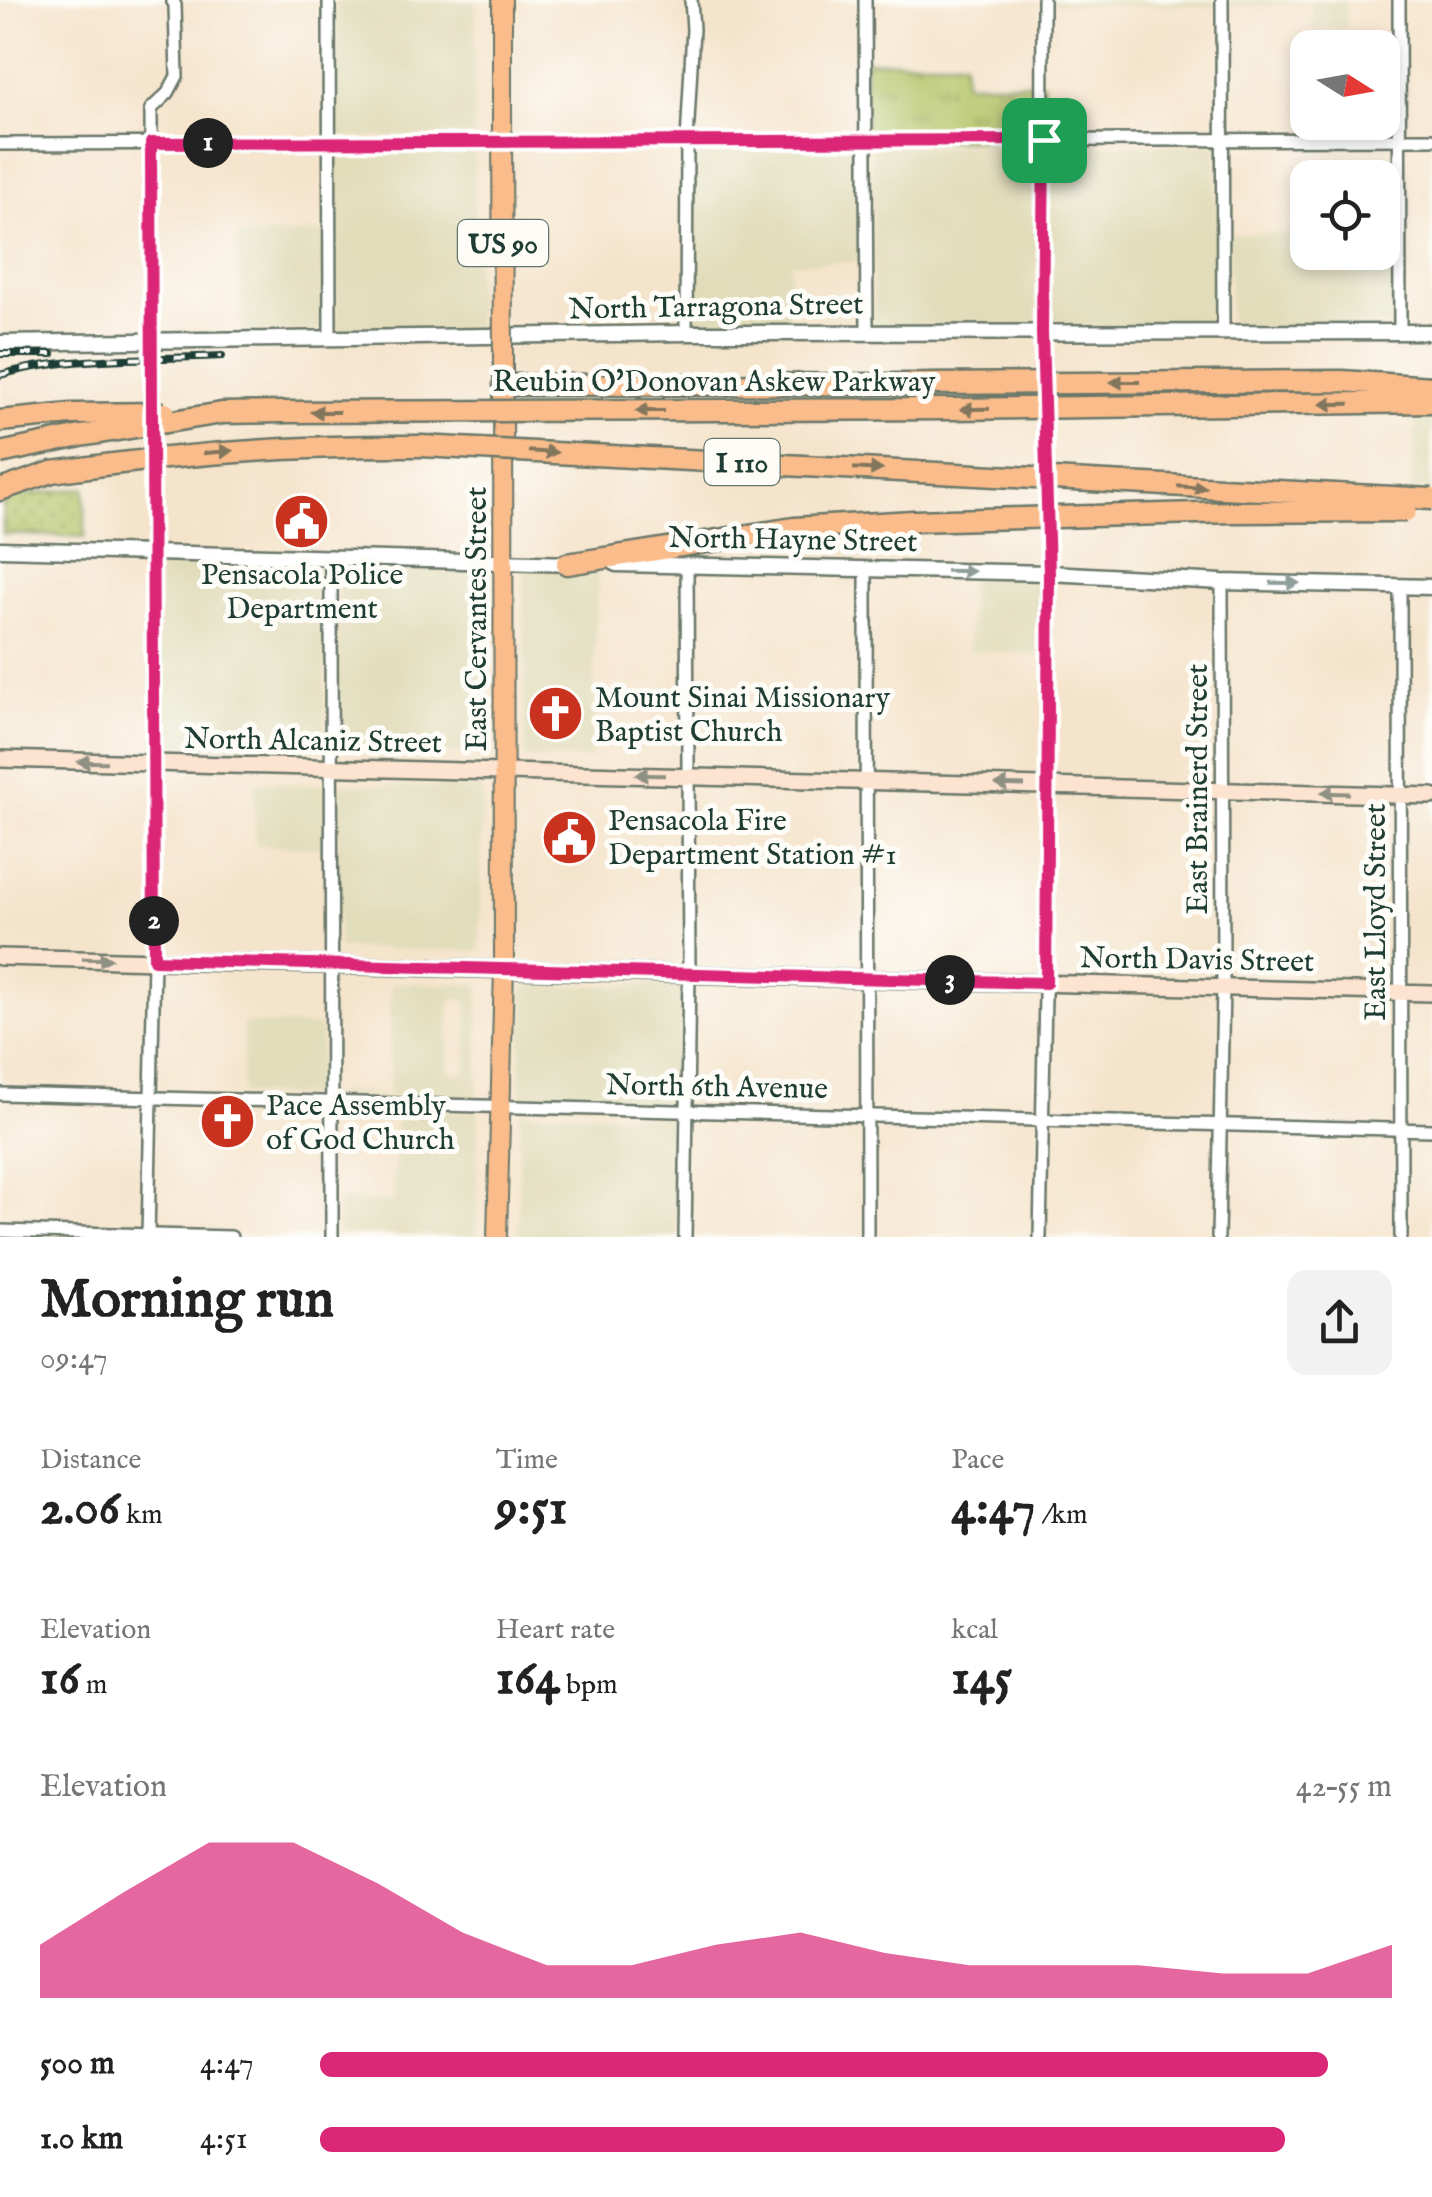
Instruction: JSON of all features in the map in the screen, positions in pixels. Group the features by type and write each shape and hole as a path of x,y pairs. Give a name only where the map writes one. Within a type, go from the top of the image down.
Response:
{"highway":[{"path":"504,385 1342,381 1432,387"},
{"name":"Reubin O'Donovan Askew Parkway","path":"0,453 222,413 914,410 1432,402"},
{"path":"0,421 104,412 222,413"},
{"name":"I 110","path":"52,472 250,450 422,446 1432,499"},
{"path":"0,482 52,472"},
{"path":"0,490 52,472"},
{"path":"567,564 794,528 1270,511 1432,512"}],"main road":[{"name":"East Cervantes Street","path":"497,1237 504,968 502,12"},
{"name":"North Alcaniz Street","path":"0,760 1432,796"},
{"name":"North Davis Street","path":"0,956 1432,993"}],"street":[{"path":"148,1236 154,960 150,109 168,92 177,76 172,0"},
{"path":"329,0 330,337"},
{"path":"686,333 691,0"},
{"path":"865,0 867,332"},
{"path":"1040,1237 1049,573 1042,332 1043,0"},
{"path":"1222,0 1223,332"},
{"path":"1399,0 1399,30"},
{"path":"1400,139 1432,138"},
{"path":"0,144 1290,140"},
{"path":"1399,140 1400,332"},
{"name":"North Tarragona Street","path":"0,342 686,333 1432,332"},
{"name":"North Hayne Street","path":"0,549 1049,573 1432,587"},
{"path":"331,558 332,1237"},
{"path":"685,1237 688,564"},
{"path":"866,569 866,1237"},
{"name":"East Brainerd Street","path":"1218,1237 1223,987 1222,582"},
{"name":"East Lloyd Street","path":"1400,586 1401,1237"},
{"name":"North 6th Avenue","path":"0,1094 1432,1130"},
{"path":"0,1232 231,1237"}],"shaded area":[{"path":"336,0 477,0 474,136 336,137"},
{"path":"1050,0 1216,0 1216,6 1050,4"},
{"path":"1229,0 1346,0 1346,28 1311,29 1312,2 1229,6"},
{"path":"1037,145 1036,326 873,326 872,146"},
{"path":"1050,145 1216,145 1217,327 1049,326"},
{"path":"859,146 860,262 791,263 789,327 693,327 693,147"},
{"path":"474,147 477,330 336,331 336,148"},
{"path":"323,232 323,331 242,333 237,237"},
{"path":"1290,232 1290,270 1393,270 1394,326 1230,327 1229,234"},
{"path":"1415,415 1432,415 1432,492 1411,492"},
{"path":"158,560 325,564 325,750 159,747"},
{"path":"338,564 480,568 482,753 338,750"},
{"path":"524,569 598,570 591,759 525,758"},
{"path":"970,577 1042,579 1041,654 968,651"},
{"path":"255,783 325,785 325,848 255,845"},
{"path":"338,785 482,788 480,951 338,948"},
{"path":"391,983 479,985 478,1100 338,1096 338,1091 389,1095","holes":["463,999 468,1005 467,1070 454,1074 448,1069 450,1004"]},
{"path":"682,985 680,1105 520,1101 522,986"},
{"path":"243,1023 321,1026 319,1088 325,1090 325,1096 242,1094"},
{"path":"338,1108 478,1111 476,1237 338,1234 338,1200 393,1202 397,1113"},
{"path":"520,1112 680,1116 678,1237 518,1237"}],"green space":[{"path":"865,61 964,61 965,83 1043,83 1044,140 866,140"},
{"path":"85,488 85,537 3,534 3,497"}],"railway":[{"path":"0,354 52,354"},
{"path":"0,375 81,361 222,356"}],"place":[{"name":"Pensacola Police Department","path":"302,521"},
{"name":"Mount Sinai Missionary Baptist Church","path":"556,714"},
{"name":"Pensacola Fire Department Station #1","path":"569,837"},
{"name":"Pace Assembly of God Church","path":"227,1122"}],"route":[{"path":"1044,140 1042,332 1049,573 1046,983 154,960 151,143 1044,140"}]}
